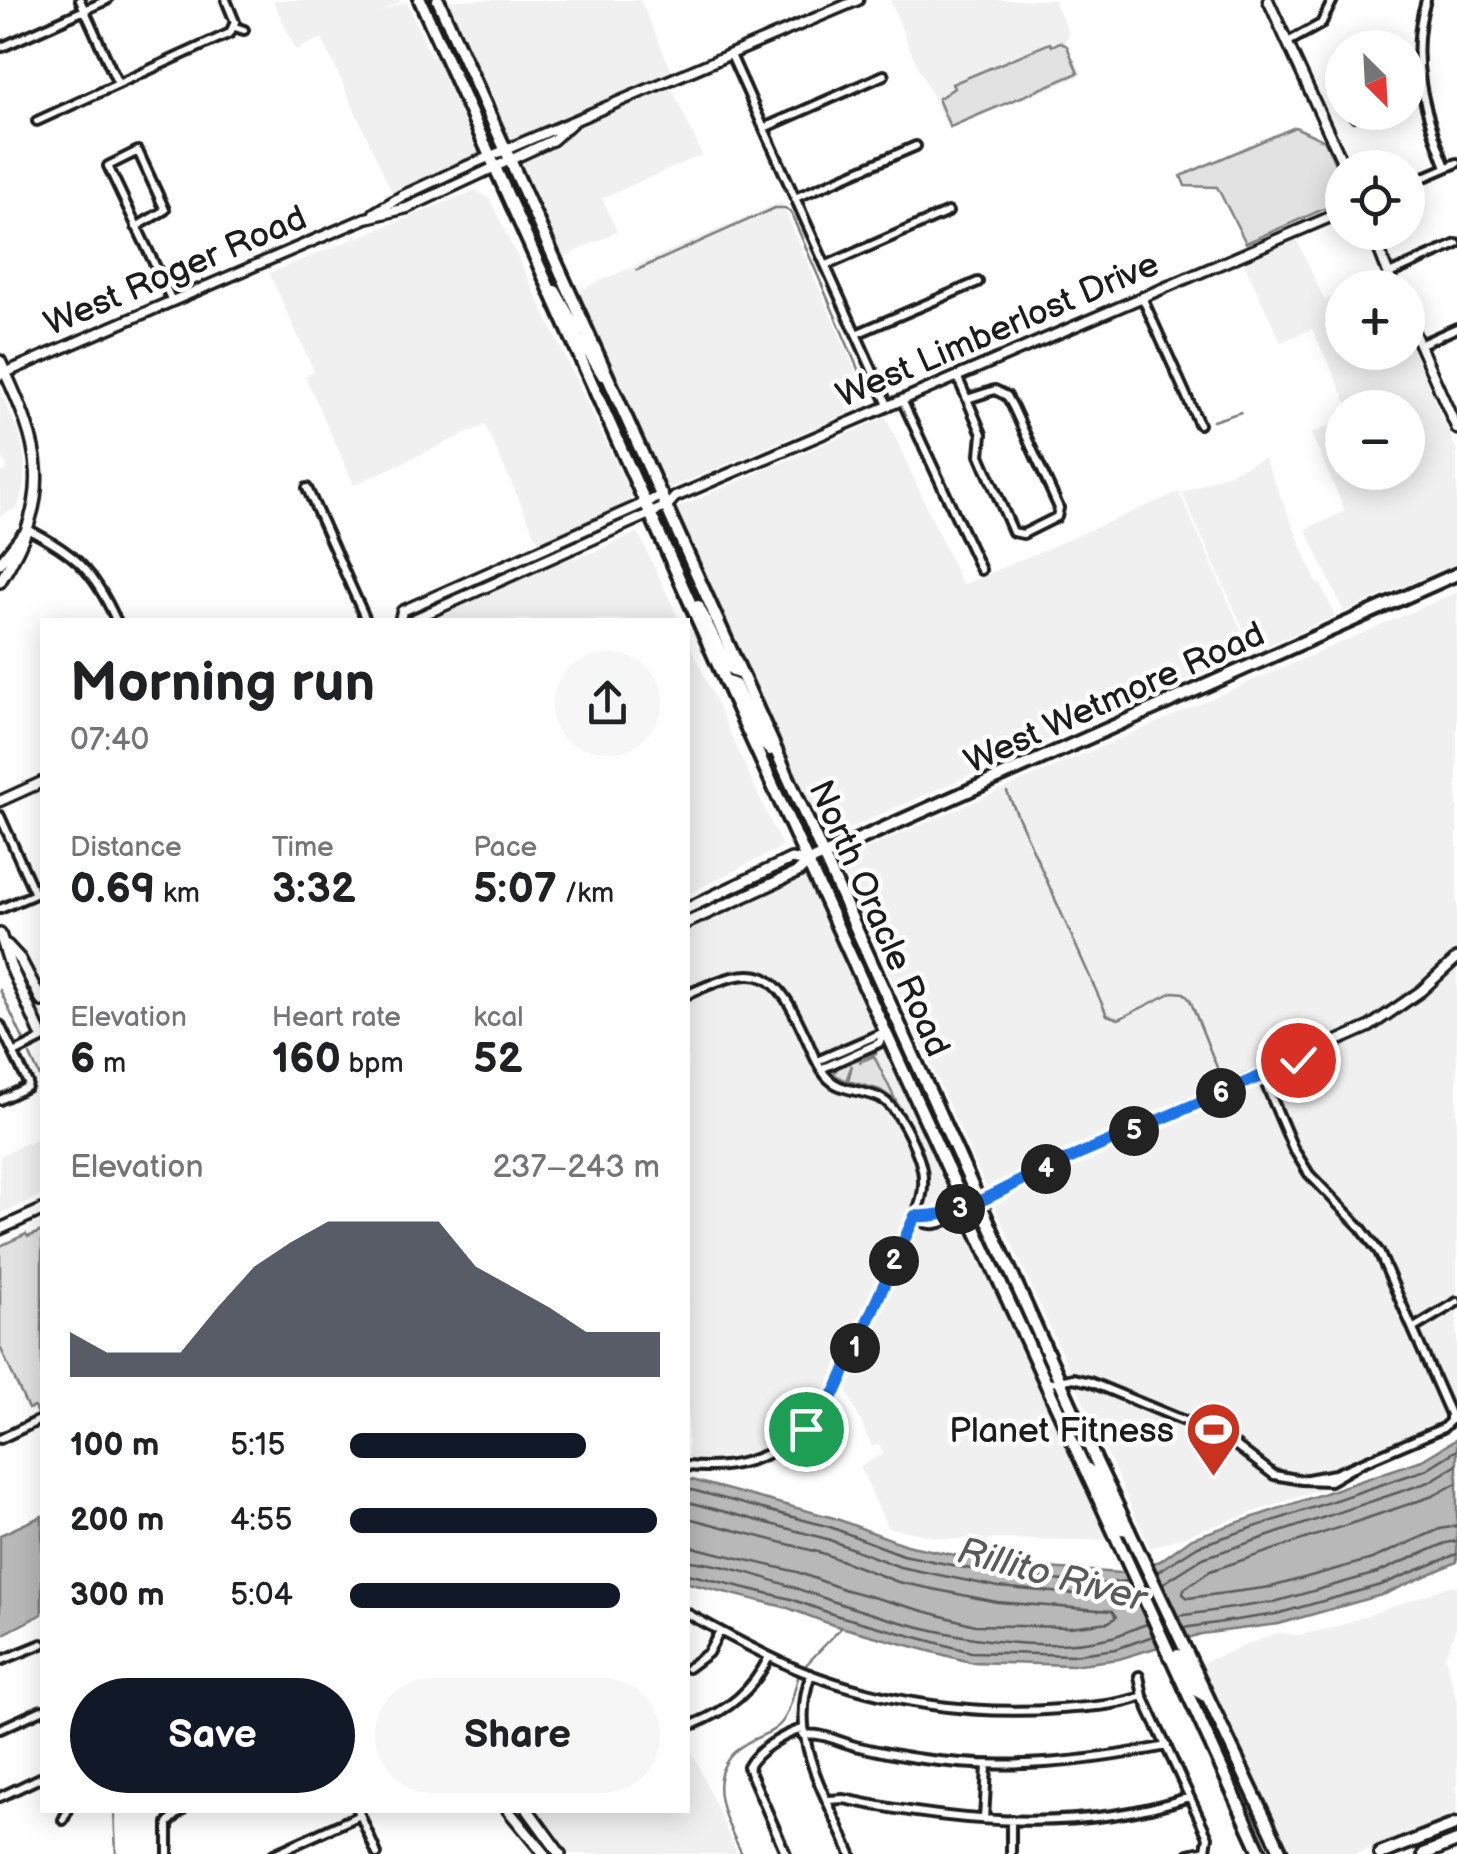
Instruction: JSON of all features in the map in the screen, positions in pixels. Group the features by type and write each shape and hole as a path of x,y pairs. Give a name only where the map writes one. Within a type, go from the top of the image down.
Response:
{"main road":[{"name":"North Oracle Road","path":"420,0 688,600 1260,1854"},
{"name":"North Oracle Road","path":"438,0 612,388 667,500 738,673 978,1201 1282,1854"},
{"path":"548,284 561,297 576,329 587,332"},
{"path":"572,338 582,341 612,388"},
{"path":"0,362 2,374 32,434 38,464 28,529 0,582"},
{"path":"0,563 28,529"},
{"name":"West Wetmore Road","path":"690,921 796,873 822,855 1457,577"},
{"path":"688,600 699,606 728,667 738,673"},
{"path":"725,681 736,685 762,742 778,758"},
{"name":"West Wetmore Road","path":"690,907 791,859 808,862"},
{"path":"2,938 20,959 40,997"},
{"path":"2,938 40,1033"},
{"path":"0,1230 40,1211"},
{"path":"1082,1464 1094,1474 1121,1529 1129,1530"},
{"path":"1168,1653 1178,1655 1195,1690 1206,1696"},
{"path":"510,1813 544,1854"},
{"path":"530,1813 560,1854"},
{"path":"1380,1854 1457,1824"},
{"path":"1424,1854 1457,1841"}],"street":[{"path":"80,0 118,84"},
{"path":"2,47 108,0"},
{"path":"226,0 234,27"},
{"name":"West Roger Road","path":"2,374 366,218 402,196 553,140 573,122 858,0"},
{"path":"1268,0 1337,150"},
{"path":"1288,42 1320,24 1333,0"},
{"path":"1420,30 1426,0"},
{"path":"37,121 234,27 244,30"},
{"path":"732,55 888,405"},
{"path":"764,128 884,75"},
{"path":"1425,106 1446,167"},
{"path":"795,198 916,146"},
{"path":"136,227 166,210 138,151 108,166 136,227 171,299"},
{"path":"1425,176 1457,162"},
{"path":"826,265 948,212"},
{"name":"West Limberlost Drive","path":"400,618 402,612 518,558 648,508 1325,219"},
{"path":"1398,270 1457,244"},
{"path":"856,334 978,282"},
{"path":"1142,297 1199,424"},
{"path":"1425,342 1457,328"},
{"path":"1425,357 1454,413 1457,429"},
{"path":"957,376 982,434 980,455 1014,532 1024,534 1057,517 1059,508 1007,396 994,390 968,399"},
{"path":"902,400 981,570"},
{"path":"306,488 365,618"},
{"name":"West Limberlost Drive","path":"416,618 648,508"},
{"path":"28,529 72,554 93,577 115,618"},
{"path":"514,573 518,558"},
{"path":"441,606 444,592"},
{"path":"0,801 40,783"},
{"path":"0,816 39,893 0,910"},
{"path":"915,1216 936,1226 978,1201 1369,1027 1422,991 1457,958"},
{"path":"690,993 738,974 768,980 786,996 819,1066 834,1083 884,1100 898,1115 924,1175 923,1194 915,1216 836,1391 817,1418 788,1444 765,1456 722,1467 690,1466"},
{"path":"0,1024 28,1083 0,1100"},
{"path":"819,1066 880,1043 885,1032"},
{"path":"16,1052 40,1039"},
{"path":"1046,1384 1061,1380 1090,1382 1226,1438 1274,1475 1302,1480 1318,1479 1361,1463 1442,1428 1450,1420 1414,1328 1378,1252 1361,1228 1308,1174 1262,1075"},
{"path":"1414,1328 1457,1302"},
{"path":"0,1438 40,1420"},
{"path":"690,1615 810,1674 890,1697 970,1709 1048,1710 1143,1696"},
{"path":"690,1666 708,1653 720,1631"},
{"path":"0,1661 40,1645"},
{"path":"694,1724 732,1704 760,1676 769,1656"},
{"path":"810,1674 802,1704 802,1732 851,1854"},
{"path":"1139,1676 1143,1696 1209,1841 1206,1850 1189,1854"},
{"path":"0,1729 40,1711"},
{"path":"786,1854 748,1767 754,1757 791,1732 817,1734 921,1759 987,1766 1088,1761 1167,1746"},
{"path":"984,1819 987,1766"},
{"path":"0,1796 40,1778"},
{"path":"828,1800 844,1798 912,1812 1011,1820 1099,1815 1189,1798"},
{"path":"63,1820 66,1813"},
{"path":"168,1854 166,1829 170,1818 178,1813"},
{"path":"274,1854 359,1813 377,1854"},
{"path":"1010,1854 1011,1820"}],"shaded area":[{"path":"273,0 403,0 379,13 406,1 478,154 392,192 322,38 296,50"},
{"path":"447,0 640,0 672,71 510,144"},
{"path":"890,0 1054,0 1069,33 1065,41 1082,72 948,129"},
{"path":"1060,42 1067,46 1078,73 950,127 938,99 954,88 952,84"},
{"path":"671,86 702,155 602,198 617,232 560,259 516,163 602,116"},
{"path":"1295,127 1325,141 1329,150 1325,150 1325,208 1246,243 1217,187 1185,186 1181,176"},
{"path":"476,190 490,199 631,495 630,505 540,546 485,425 354,485 305,376 314,371 269,273"},
{"path":"781,202 870,404 668,489 575,292"},
{"path":"1297,240 1325,300 1325,356 1312,329 1281,342 1244,263"},
{"path":"1331,370 1421,370 1457,451 1457,563 1344,612 1306,529 1345,511 1336,490 1425,490 1425,390 1341,390"},
{"path":"0,392 20,434 25,462 18,508 0,516 0,473 8,469 0,451"},
{"path":"886,417 962,585 1179,492 1251,651 825,839 677,508"},
{"path":"1325,428 1325,466 1311,434"},
{"path":"1264,458 1335,616 1254,652 1182,493"},
{"path":"638,532 678,618 430,618 538,569 594,552"},
{"path":"1457,592 1457,1426 1321,1489 1150,1548 838,861"},
{"path":"690,644 782,847 690,893"},
{"path":"808,876 1111,1540 945,1539 887,1527 860,1466 884,1454 879,1444 872,1447 846,1389 815,1431 777,1459 756,1468 723,1474 690,1473 690,929"},
{"path":"874,1050 876,1053 859,1062 874,1056 896,1101 880,1090 848,1081 852,1065 846,1081 834,1074 839,1065"},
{"path":"40,1137 40,1196 0,1214 0,1156"},
{"path":"40,1232 38,1416 34,1407 28,1409 0,1347 0,1246 26,1234 28,1237"},
{"path":"1457,1586 1457,1625 1445,1657 1457,1702 1457,1818 1355,1854 1289,1854 1197,1665 1276,1633 1300,1635 1332,1628"},
{"path":"690,1747 737,1854 567,1854 536,1813 690,1813"}],"water":[{"name":"Rillito River","path":"1457,1439 1457,1562 1385,1594 1278,1624 1201,1634 1119,1659 1072,1665 970,1662 690,1584 690,1480 834,1518 906,1545 1003,1565 1121,1573 1160,1561 1192,1538 1422,1460"},
{"path":"40,1517 40,1615 0,1636 0,1535"}],"waterway":[{"path":"637,270 775,208 785,208 791,213 870,397"},
{"path":"1213,421 1241,412"},
{"path":"1007,792 1107,1015 1119,1019 1173,992 1184,993 1220,1075"},
{"path":"0,990 25,1043"},
{"path":"30,1055 40,1077"},
{"path":"803,1668 842,1627"},
{"path":"742,1854 723,1810 723,1768 745,1744 781,1724 799,1675"},
{"path":"114,1813 116,1854"}],"place":[{"name":"Planet Fitness","path":"1213,1479"}],"route":[{"path":"806,1429 836,1391 915,1216 933,1218 966,1208 1298,1060"}]}
